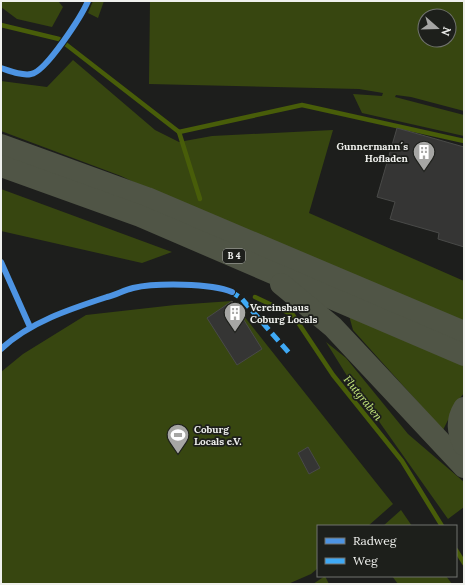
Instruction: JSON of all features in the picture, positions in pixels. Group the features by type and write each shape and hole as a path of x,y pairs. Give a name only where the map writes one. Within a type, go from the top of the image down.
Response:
{"highway":[{"name":"B 4","path":"1,145 147,198 464,332"},
{"name":"B 4","path":"1,166 140,216 464,355"},
{"path":"262,268 333,327 464,466"},
{"path":"464,408 458,424 459,433 464,445"}],"green space":[{"path":"1,1 58,1 63,7 52,27 17,19 1,7"},
{"path":"93,1 104,1 98,18 88,13"},
{"path":"150,1 464,1 464,111 411,97 396,95 395,97 464,115 464,136 362,113 353,94 382,96 383,93 359,89 149,84"},
{"path":"73,60 155,130 179,142 212,136 333,130 309,213 464,281 464,325 230,228 121,176 1,131 1,81 47,87"},
{"path":"1,189 172,252 142,263 1,231"},
{"name":"Coburg Locals e.V.","path":"232,301 393,504 369,525 317,525 317,569 311,574 288,584 1,584 1,372 23,354 86,315 175,305"},
{"path":"348,312 464,366 464,393 457,402 443,430 353,330"},
{"path":"326,342 346,358 408,434 464,482 464,507 448,519 349,379"},
{"path":"401,510 411,525 384,525"},
{"path":"326,577 329,584 313,584"},
{"path":"393,577 447,577 452,584 398,584"}],"building":[{"name":"Gunnermann´s Hofladen","path":"397,128 464,147 464,247 438,239 439,233 390,219 395,202 377,197"},
{"name":"Vereinshaus Coburg Locals","path":"232,301 262,349 237,365 207,318"},
{"path":"308,447 320,468 309,474 298,453"}],"waterway":[{"path":"1,25 59,39 179,132 302,105 464,141"},
{"name":"Flutgraben","path":"179,132 200,199"},
{"name":"Flutgraben","path":"255,297 293,315 333,375 402,461 441,525"},
{"name":"Flutgraben","path":"457,552 464,563"}],"marked path":[{"path":"230,291 241,298 290,354"}],"cycle path":[{"path":"1,68 24,74 31,74 38,71 63,42 88,1"},
{"path":"1,262 30,327"},
{"path":"1,349 25,331 51,317 133,288 155,285 198,285 232,292"}],"place":[{"name":"Gunnermann´s Hofladen","path":"424,172"},
{"name":"Vereinshaus Coburg Locals","path":"235,332"},
{"name":"Coburg Locals e.V.","path":"178,454"}]}
